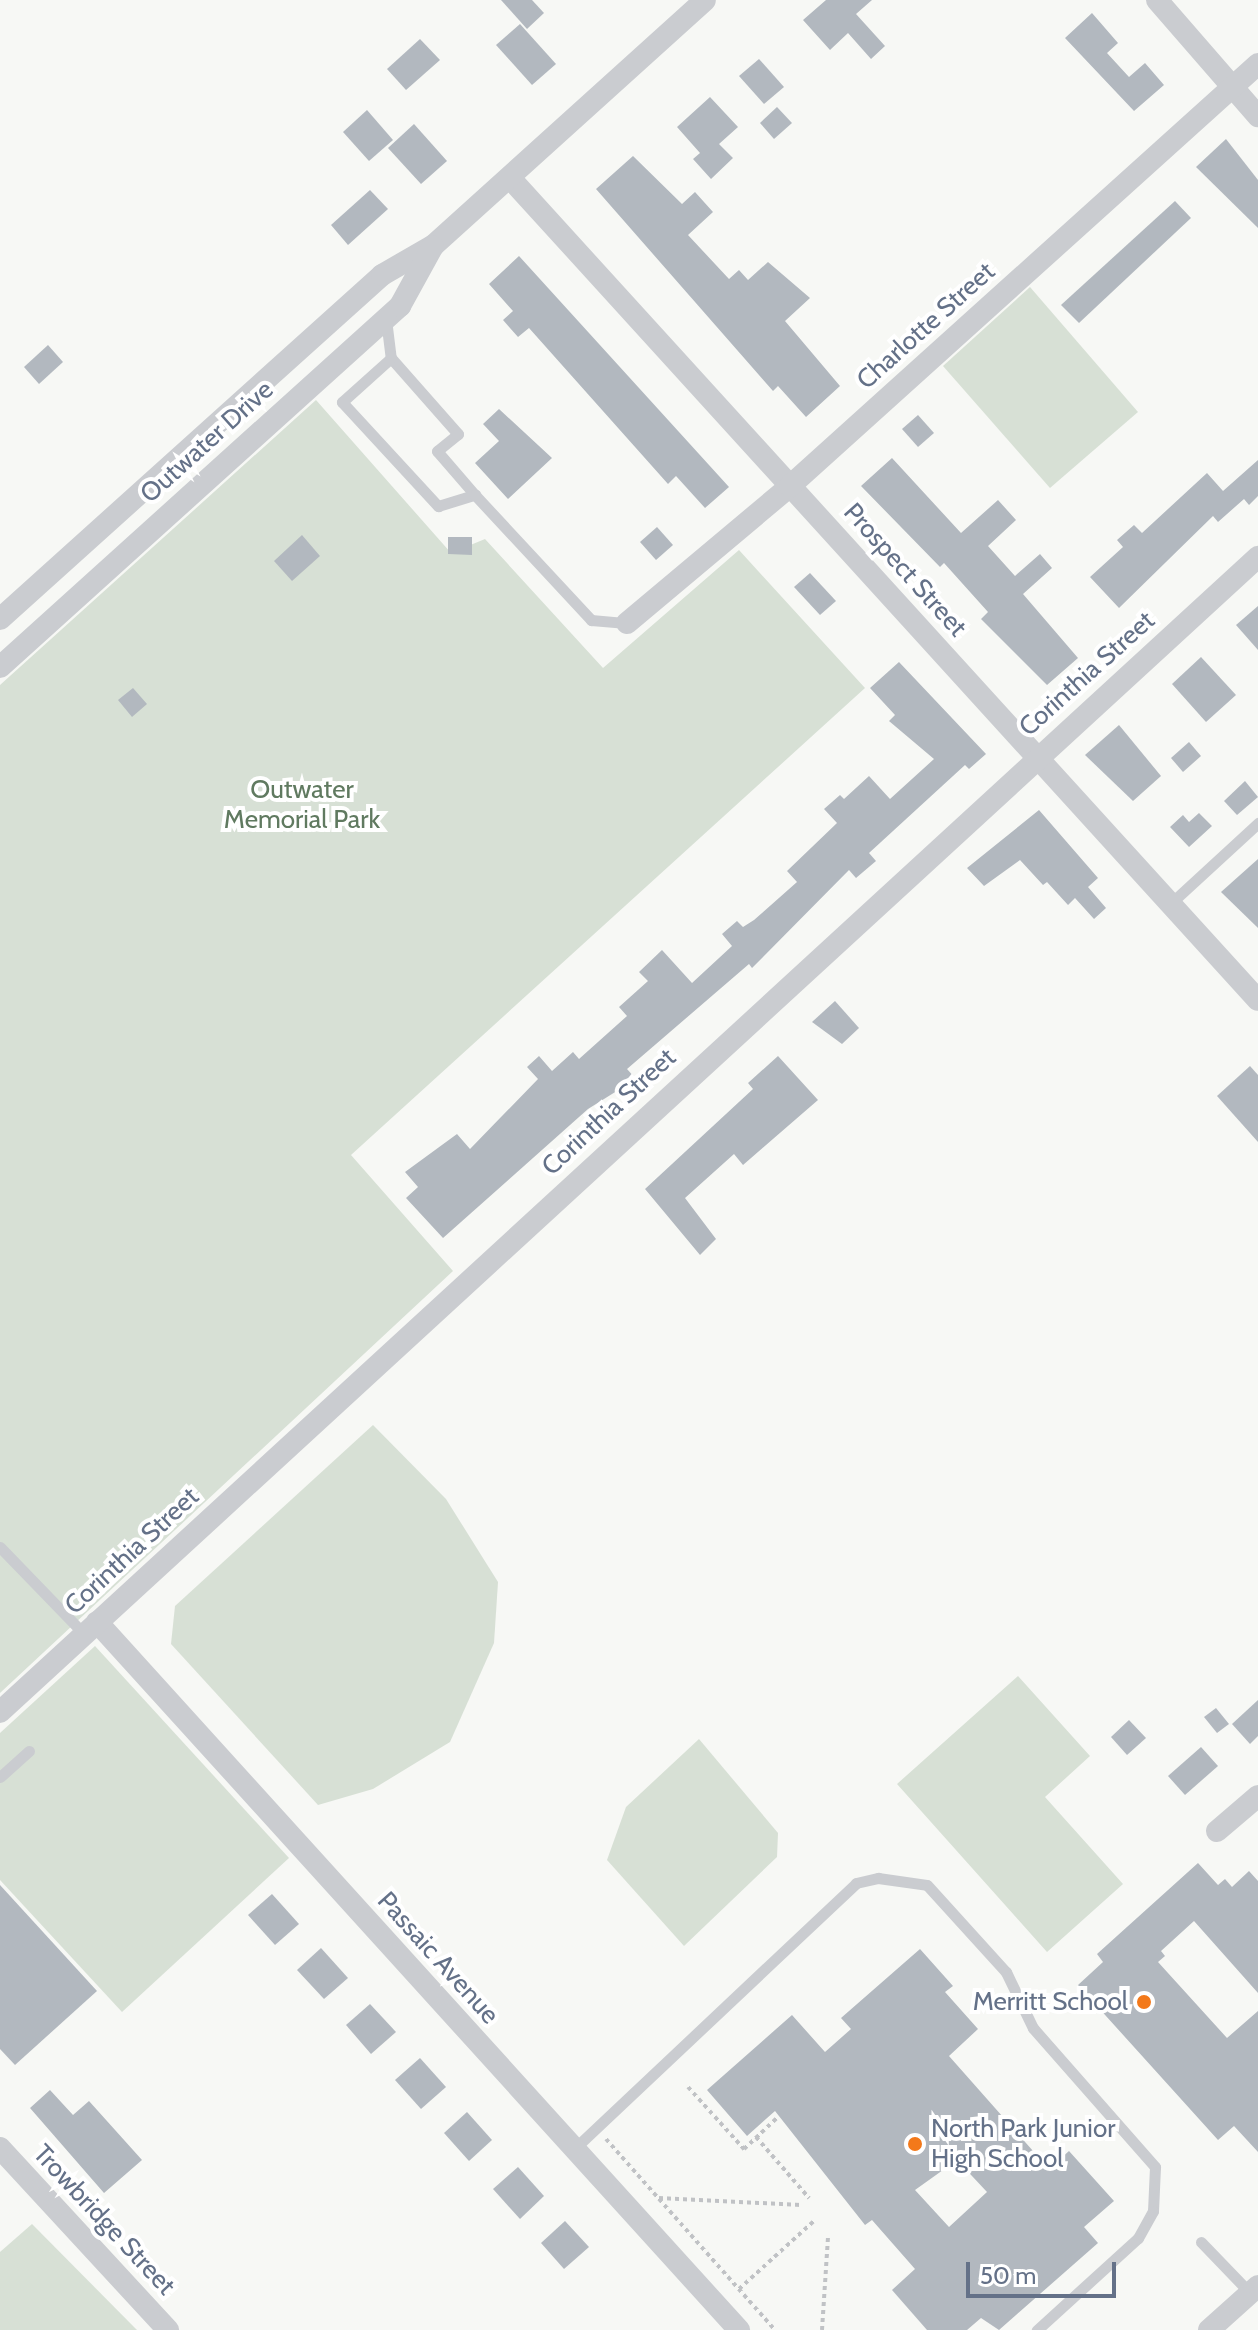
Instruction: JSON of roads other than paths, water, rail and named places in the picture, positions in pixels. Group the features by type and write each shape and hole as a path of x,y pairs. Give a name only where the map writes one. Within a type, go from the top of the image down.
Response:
{"street":[{"name":"Outwater Drive","path":"0,619 382,275 434,245 705,0"},
{"path":"1157,0 1258,116"},
{"name":"Charlotte Street","path":"627,623 790,486 1258,64"},
{"name":"Prospect Street","path":"510,178 1258,1000"},
{"name":"Outwater Drive","path":"0,667 400,306 434,245"},
{"name":"Corinthia Street","path":"0,1712 1037,756 1258,557"},
{"name":"Passaic Avenue","path":"90,1628 739,2330"},
{"path":"1217,1831 1258,1796"},
{"name":"Trowbridge Street","path":"0,2148 168,2330"},
{"path":"1209,2330 1254,2290"}],"lane":[{"path":"386,319 391,358 458,434 437,451 591,620 627,623"},
{"path":"391,358 342,402 438,506 475,495"},
{"path":"1170,904 1258,823"},
{"path":"0,1547 90,1628"},
{"path":"0,1777 29,1751"},
{"path":"574,2149 856,1883 878,1878 927,1885 1006,1972 1033,2028 1155,2167 1153,2211 1138,2238 1037,2330"},
{"path":"1201,2242 1254,2290"}],"place":[{"name":"Merritt School","path":"1144,2002"},
{"name":"North Park Junior High School","path":"915,2144"}],"park label":[{"name":"Outwater Memorial Park","path":"302,805"}]}
